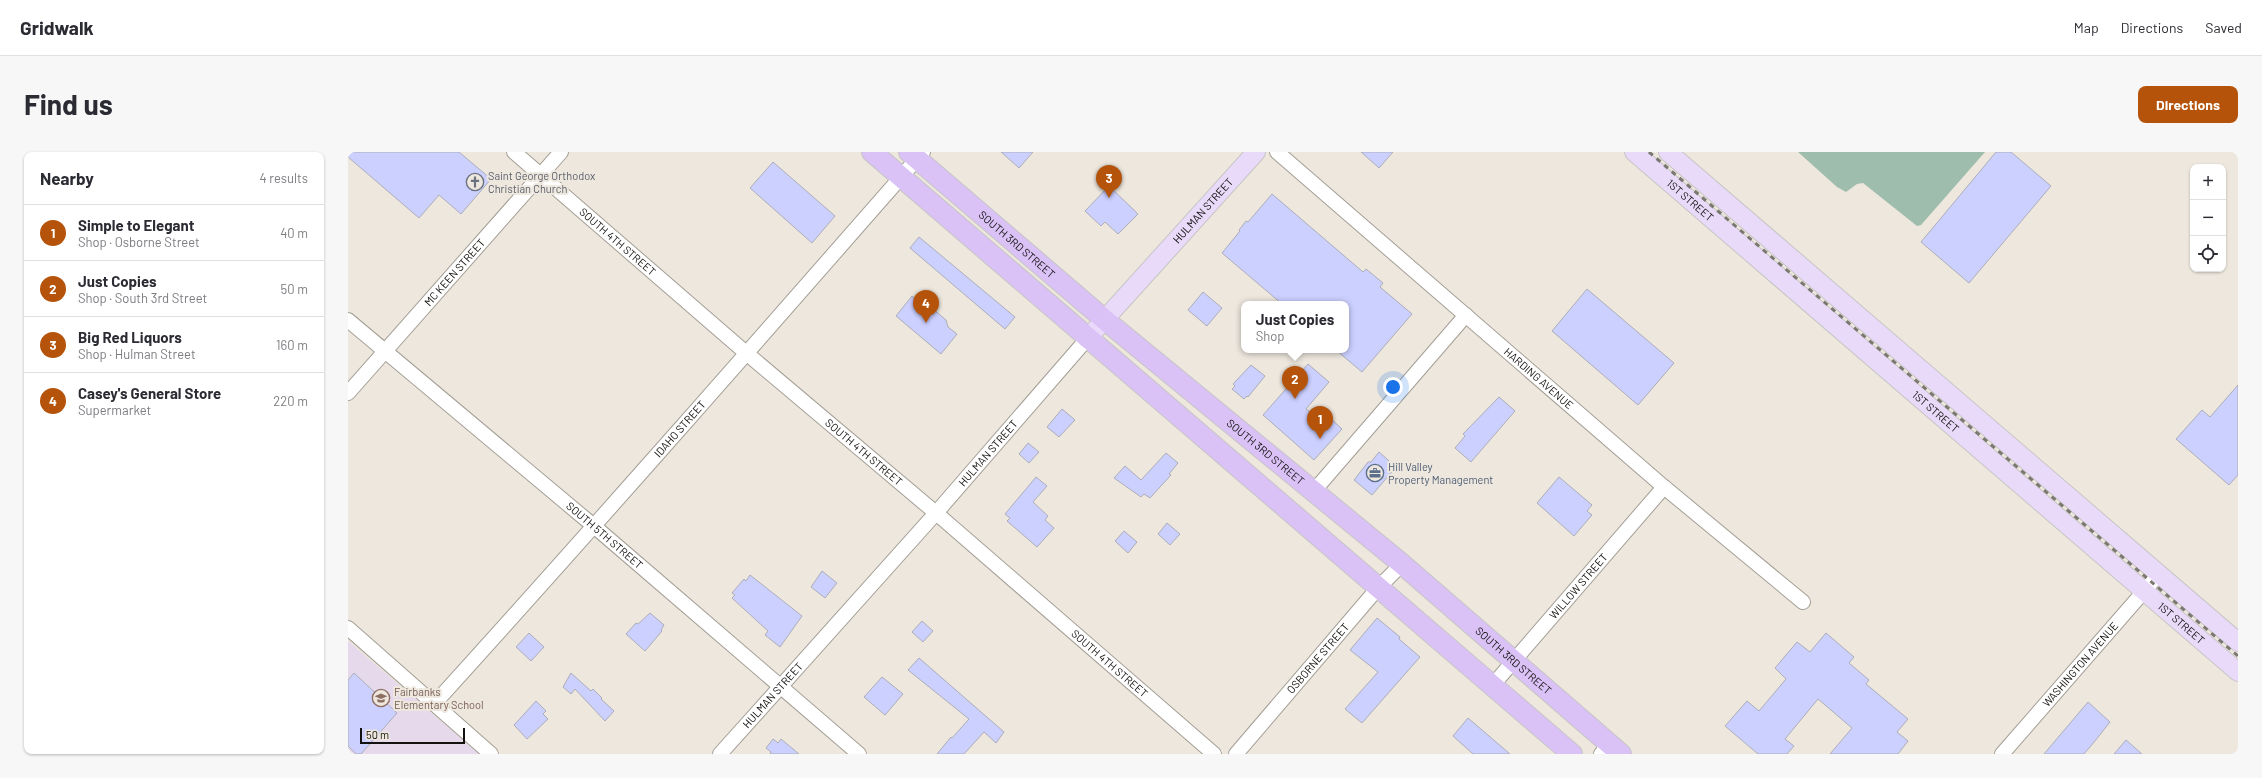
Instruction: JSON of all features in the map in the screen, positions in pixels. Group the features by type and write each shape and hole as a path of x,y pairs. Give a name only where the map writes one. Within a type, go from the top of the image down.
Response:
{"highway":[{"path":"872,152 1087,339 1572,754"},
{"name":"SOUTH 3RD STREET","path":"916,154 1105,320 1402,564 1514,661 1610,751"}],"main road":[{"name":"HULMAN STREET","path":"1087,339 1256,152"},
{"name":"1ST STREET","path":"1634,152 2238,672"},
{"name":"1ST STREET","path":"1668,152 2238,642"}],"street":[{"name":"SOUTH 4TH STREET","path":"514,152 745,352 936,513 1214,754"},
{"name":"MC KEEN STREET","path":"348,393 561,152"},
{"name":"HARDING AVENUE","path":"1277,152 1664,487 1803,602"},
{"name":"IDAHO STREET","path":"434,704 595,527 745,352 901,177 916,154"},
{"path":"1313,492 1466,316"},
{"name":"SOUTH 5TH STREET","path":"348,320 595,527 859,754"},
{"name":"HULMAN STREET","path":"720,754 936,513 1087,339"},
{"name":"WILLOW STREET","path":"1492,686 1664,487"},
{"name":"OSBORNE STREET","path":"1236,754 1378,588 1402,564"},
{"name":"WASHINGTON AVENUE","path":"2002,754 2159,574"},
{"path":"348,628 491,754"}],"shaded area":[{"name":"Fairbanks Elementary School","path":"348,641 479,754 348,754"}],"green space":[{"path":"1798,152 1985,152 1921,225 1917,226 1863,183 1857,184 1846,192 1837,187"}],"building":[{"path":"348,152 459,152 491,179 461,214 439,195 419,218 348,157"},
{"path":"1001,152 1033,152 1019,168"},
{"path":"1361,152 1393,152 1379,168"},
{"path":"1996,152 2011,152 2051,186 1969,283 1921,242"},
{"path":"773,162 835,216 812,243 750,188"},
{"path":"1109,186 1138,214 1118,234 1105,222 1101,226 1085,211"},
{"path":"1272,194 1363,272 1366,269 1383,283 1380,287 1412,314 1362,372 1340,353 1349,353 1349,301 1278,301 1222,253 1246,221 1248,222"},
{"path":"919,237 1015,317 1005,329 910,248"},
{"path":"1587,289 1674,363 1638,405 1552,331"},
{"path":"1203,292 1222,308 1207,326 1188,310"},
{"path":"912,296 921,304 925,302 946,320 948,327 957,334 941,354 896,316"},
{"path":"1308,364 1329,382 1306,409 1326,423 1330,418 1342,429 1314,460 1263,415"},
{"path":"1251,365 1265,376 1248,397 1247,396 1244,399 1232,389 1235,386 1233,384"},
{"path":"2238,385 2238,475 2229,485 2176,439 2202,410 2210,417"},
{"path":"1499,397 1515,411 1471,462 1455,448 1465,436 1463,434"},
{"path":"1062,409 1075,420 1059,437 1047,427"},
{"path":"1028,443 1039,452 1029,463 1019,454"},
{"name":"Hill Valley Property Management","path":"1379,452 1396,467 1372,495 1354,480 1368,462 1371,462"},
{"path":"1166,453 1178,463 1169,474 1171,475 1150,498 1144,494 1141,497 1114,478 1125,466 1141,480"},
{"path":"1036,477 1047,486 1033,502 1048,516 1045,520 1054,528 1037,547 1007,521 1010,518 1005,514"},
{"path":"1559,477 1592,505 1587,511 1592,515 1574,536 1537,503"},
{"path":"1167,523 1180,534 1170,545 1158,534"},
{"path":"1124,531 1137,542 1128,553 1115,541"},
{"path":"822,571 837,583 825,598 811,587"},
{"path":"750,575 802,616 780,647 765,635 768,631 732,598 735,595 732,593 744,579 746,581"},
{"path":"650,613 664,625 661,630 662,631 645,651 626,634 636,623 638,624"},
{"path":"1377,618 1400,637 1399,639 1420,657 1362,723 1345,709 1378,672 1350,650"},
{"path":"922,621 933,631 923,642 912,632"},
{"path":"529,633 544,647 531,661 516,647"},
{"path":"1826,633 1854,657 1849,663 1869,680 1866,684 1908,719 1897,732 1908,741 1898,754 1830,754 1852,728 1818,699 1785,739 1794,746 1787,754 1758,754 1725,726 1747,701 1759,711 1786,679 1775,668 1797,642 1810,652"},
{"path":"919,658 1004,732 996,743 984,732 964,754 937,754 969,719 908,670"},
{"path":"354,673 397,713 361,754 356,754 348,746 348,680"},
{"path":"571,673 591,691 593,689 614,711 605,721 575,689 571,694 563,687"},
{"path":"882,677 903,694 885,715 864,697"},
{"path":"536,701 546,711 543,714 548,719 527,739 514,725"},
{"path":"2088,702 2110,722 2084,754 2044,754"},
{"path":"1468,718 1510,754 1473,754 1453,736"},
{"path":"773,739 778,743 781,739 799,754 770,754 771,752 766,748"},
{"path":"2126,740 2142,754 2114,754"}],"railway":[{"path":"1649,152 2238,656"}],"place":[{"name":"Saint George Orthodox Christian Church","path":"475,182"},
{"name":"Big Red Liquors","path":"1109,198"},
{"name":"Casey's General Store","path":"926,323"},
{"name":"Just Copies","path":"1295,399"},
{"name":"Simple to Elegant","path":"1320,439"},
{"name":"Hill Valley Property Management","path":"1375,473"},
{"name":"Fairbanks Elementary School","path":"381,698"}]}
